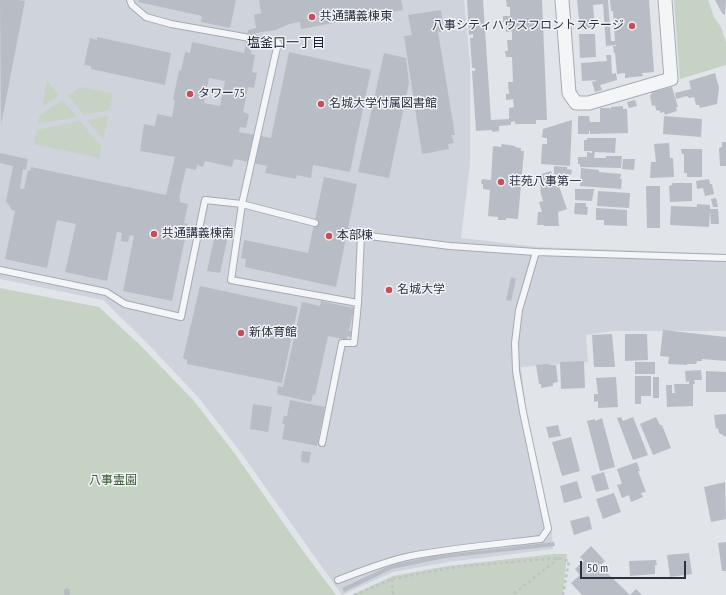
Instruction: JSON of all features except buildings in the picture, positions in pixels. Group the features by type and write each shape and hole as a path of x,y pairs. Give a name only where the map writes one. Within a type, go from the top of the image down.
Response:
{"street":[{"path":"562,0 569,93 576,103 589,103 671,79 666,0"}],"lane":[{"path":"130,0 132,5 146,17 171,24 278,43 242,204 231,280 358,303"},
{"path":"0,270 106,292 125,304 181,317 205,200 242,204 315,223"},
{"path":"347,232 450,246 536,252 726,258"},
{"path":"322,443 342,343 354,343 358,303 361,235"},
{"path":"338,580 366,569 409,556 459,548 541,539 548,529 523,412 516,371 515,343 520,310 536,252"}],"path":[{"path":"512,595 559,558"},
{"path":"354,595 392,579 455,567 559,558 569,561 563,595"},
{"path":"392,579 393,595"}],"shaded area":[{"name":"名城大学","path":"0,0 464,0 470,64 470,164 461,238 538,247 726,254 726,331 613,331 586,335 588,362 521,367 526,412 552,533 553,549 448,562 393,572 342,595 239,450 198,397 147,343 103,300 0,279"}],"green space":[{"path":"674,0 708,0 714,17 721,27 726,43 726,65 680,79"},
{"path":"47,80 59,95 42,107"},
{"path":"81,87 113,94 109,110 84,115 68,96"},
{"path":"62,100 77,117 38,124 40,115"},
{"path":"108,116 103,139 87,120"},
{"path":"80,121 101,147 99,158 34,144 37,130"},
{"name":"八事霊園","path":"0,288 99,307 142,347 194,401 235,454 303,551 336,595 0,595"},
{"path":"554,554 567,554 563,595 352,595 393,576 448,566"}],"place":[{"name":"共通講義棟東","path":"312,17"},
{"name":"八事シティハウスフロントステージ","path":"632,26"},
{"name":"タワー75","path":"190,94"},
{"name":"名城大学付属図書館","path":"321,104"},
{"name":"荘苑八事第一","path":"501,182"},
{"name":"共通講義棟南","path":"154,234"},
{"name":"本部棟","path":"329,236"},
{"name":"名城大学","path":"389,290"},
{"name":"新体育館","path":"241,333"}],"district":[{"name":"塩釜口一丁目","path":"286,43"}]}
